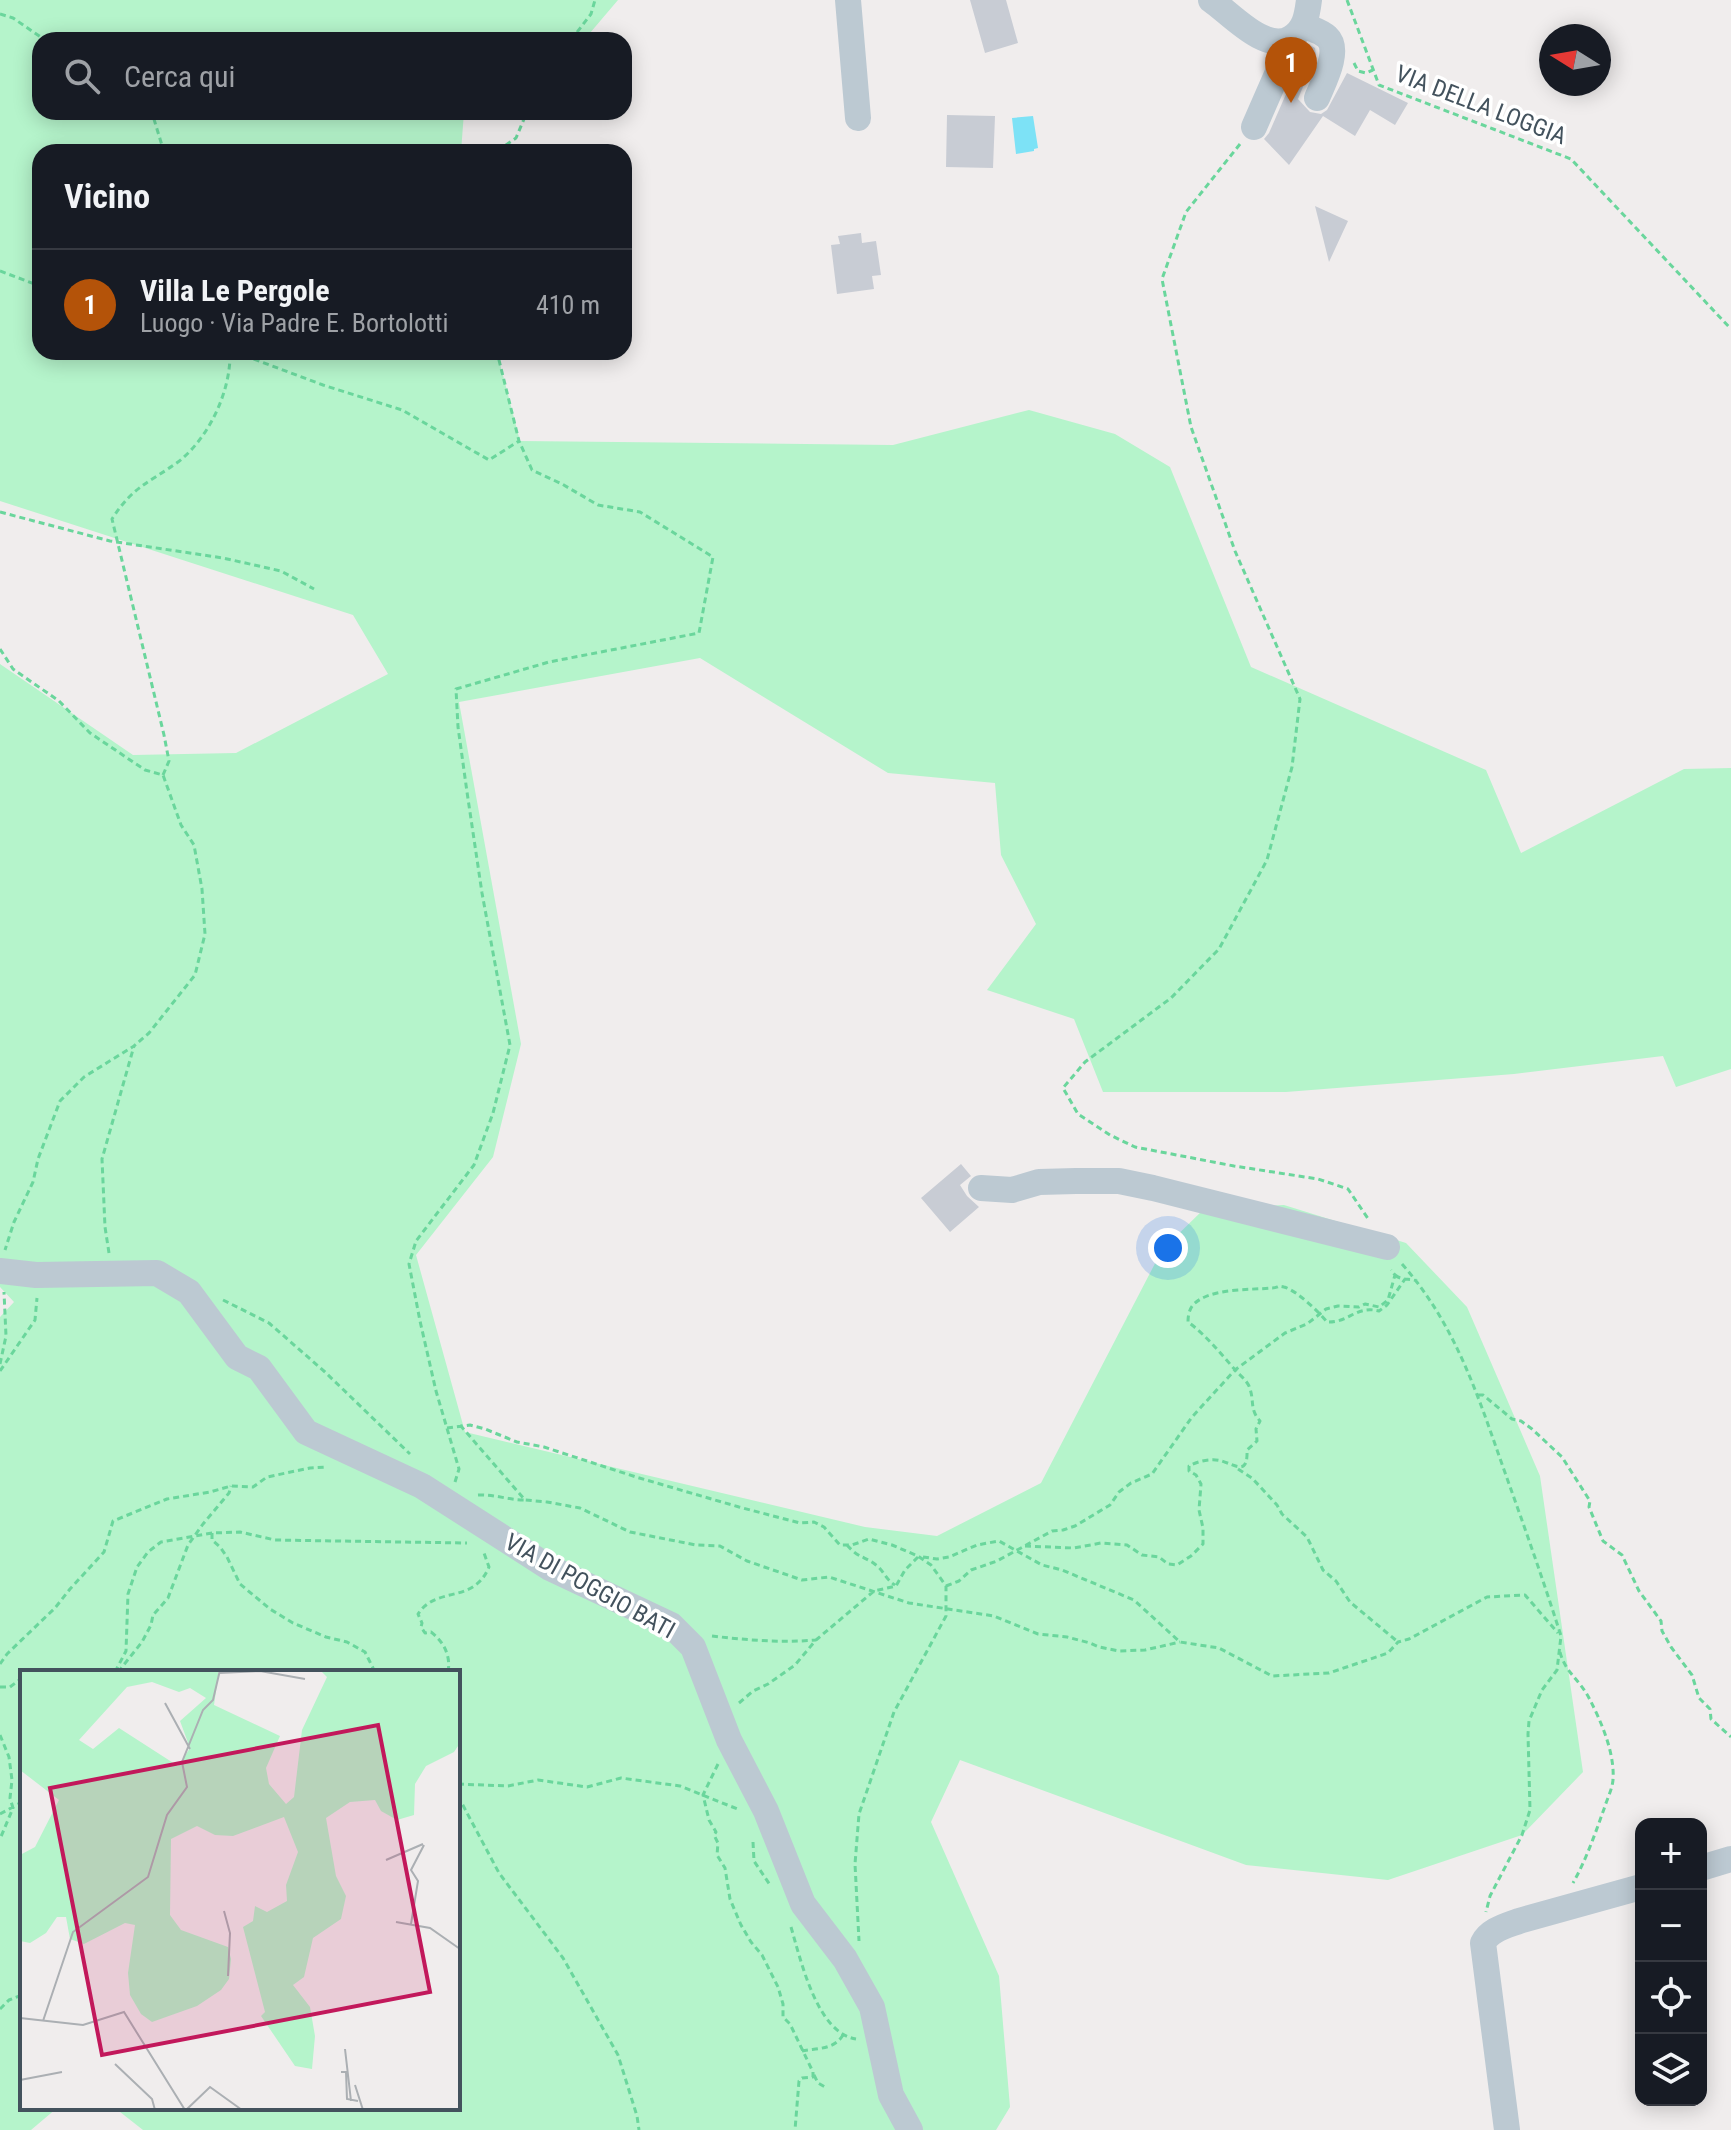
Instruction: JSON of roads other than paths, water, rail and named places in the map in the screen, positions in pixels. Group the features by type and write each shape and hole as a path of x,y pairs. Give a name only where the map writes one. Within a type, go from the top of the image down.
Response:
{"street":[{"path":"848,0 858,118"},
{"path":"1211,0 1268,41 1300,22"},
{"path":"1300,22 1323,33 1332,45 1333,57 1317,98"},
{"path":"1254,127 1300,22"},
{"path":"981,1188 1012,1190 1039,1182 1119,1181 1387,1247"},
{"name":"VIA DI POGGIO BATI","path":"2,1270 36,1275 157,1273 189,1292 237,1357 259,1368 306,1432 422,1486 449,1494 550,1568 671,1625 693,1647 759,1813 803,1904 845,1959 872,2007 891,2095 910,2130"},
{"path":"1707,1866 1731,1859"},
{"path":"1507,2130 1483,1943 1486,1936 1519,1921 1635,1889"}],"water":[{"path":"1033,116 1038,148 1016,154 1012,118"}],"place":[{"name":"Villa Le Pergole","path":"1291,103"}]}
